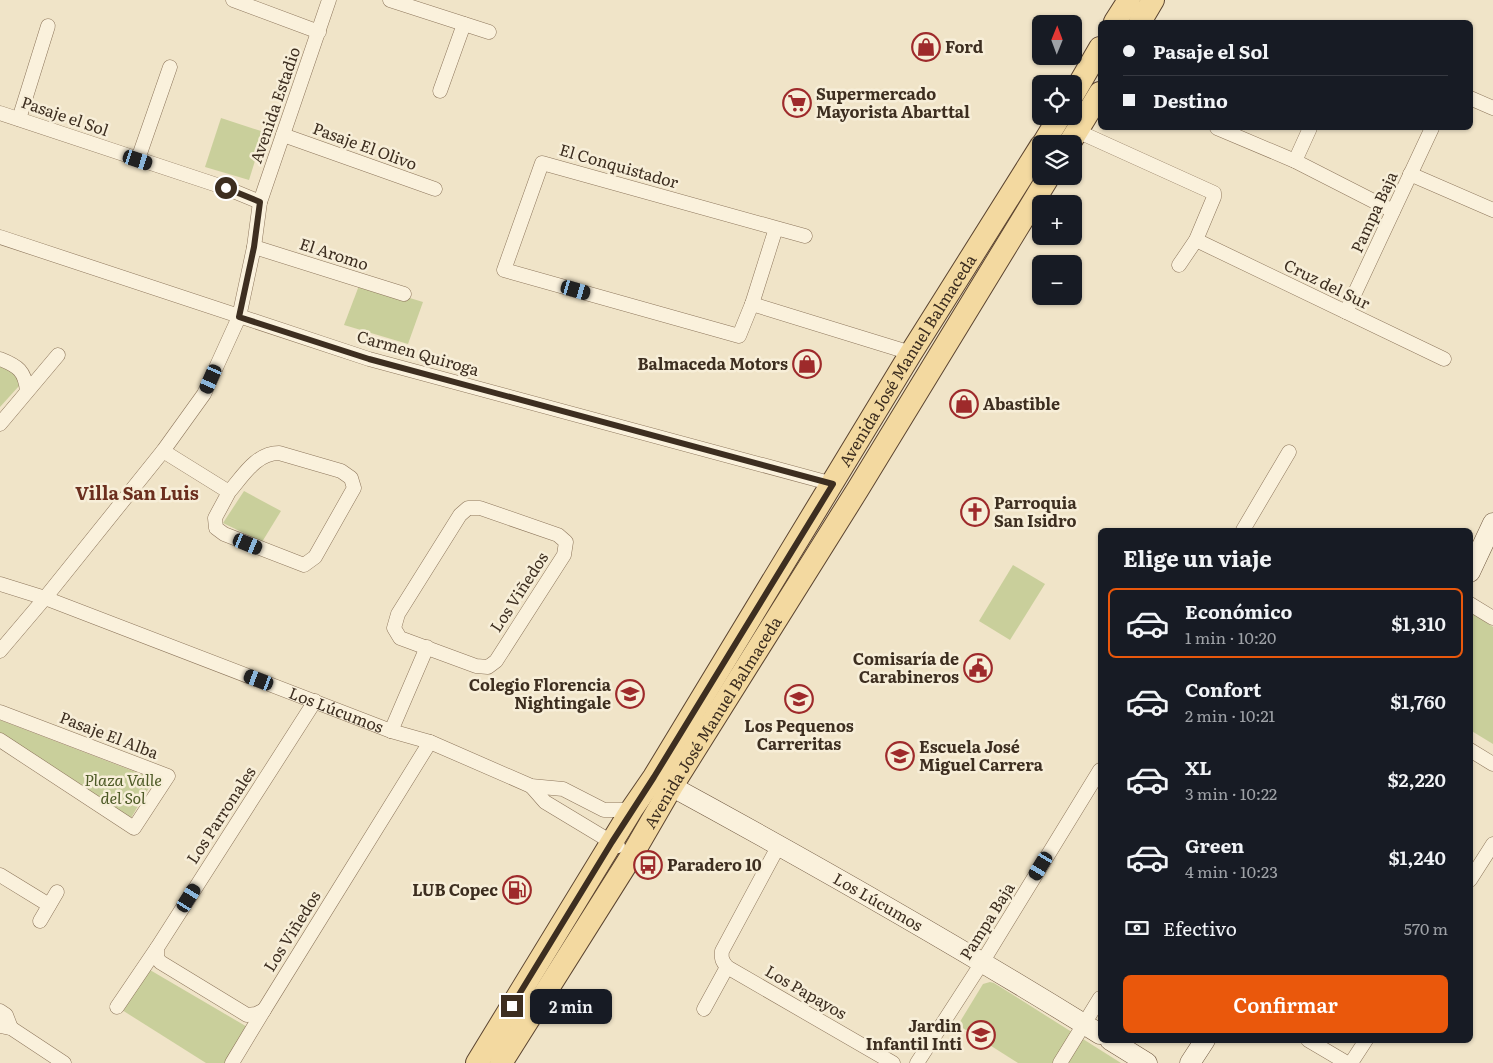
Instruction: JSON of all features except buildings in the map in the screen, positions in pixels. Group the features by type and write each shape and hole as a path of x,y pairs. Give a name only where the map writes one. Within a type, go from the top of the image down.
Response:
{"main road":[{"path":"1116,20 1129,0"},
{"path":"1141,20 1153,0"},
{"path":"1082,79 1098,51"},
{"path":"1074,135 1098,95"},
{"name":"Avenida José Manuel Balmaceda","path":"501,1063 632,855 663,782 833,484 911,353 1032,161"},
{"name":"Avenida José Manuel Balmaceda","path":"476,1063 632,809 663,782 858,489 1044,185"}],"street":[{"path":"233,0 319,32"},
{"name":"Avenida Estadio","path":"0,651 163,451 204,394 239,317 254,247 260,202 329,0"},
{"path":"390,0 489,32"},
{"path":"440,91 464,24"},
{"path":"19,119 48,26"},
{"path":"138,160 170,67"},
{"path":"1473,99 1493,108"},
{"name":"Pasaje el Sol","path":"0,113 226,188 260,202"},
{"path":"1222,130 1295,161 1394,211"},
{"path":"1295,161 1309,130"},
{"name":"Pampa Baja","path":"1346,312 1431,130"},
{"name":"Pasaje El Olivo","path":"283,135 434,189"},
{"path":"1082,141 1213,194 1196,240 1179,265"},
{"name":"El Conquistador","path":"776,228 752,304 739,336 504,270 542,163 805,236"},
{"path":"1410,174 1493,210"},
{"name":"Carmen Quiroga","path":"0,237 369,359 833,484"},
{"name":"Cruz del Sur","path":"1196,240 1444,359"},
{"name":"El Aromo","path":"254,247 404,294"},
{"path":"752,304 911,353"},
{"path":"0,424 58,355"},
{"path":"0,359 14,365 26,378 28,391"},
{"path":"163,451 230,492"},
{"path":"279,452 341,471 351,478 354,488 315,557 304,565 224,534 216,528 215,518 230,492 260,457 279,452"},
{"path":"1244,528 1288,452"},
{"name":"Los Viñedos","path":"468,508 480,508 558,535 566,542 564,555 496,661 488,666 476,666 426,647 400,638 394,628 398,614 460,515 468,508"},
{"path":"1473,566 1493,523"},
{"name":"Los Lúcumos","path":"0,584 45,598 391,731 430,742 531,786 563,789 604,810 632,809"},
{"path":"1473,606 1493,618"},
{"path":"391,731 426,647"},
{"name":"Los Parronales","path":"117,1007 157,948 315,701"},
{"name":"Pasaje El Alba","path":"0,712 168,776 134,828 0,740"},
{"name":"Los Viñedos","path":"232,1063 430,742"},
{"path":"1473,752 1493,764"},
{"name":"Pampa Baja","path":"917,1063 983,962 1098,773"},
{"name":"Los Lúcumos","path":"663,782 780,845 983,962 1092,1029"},
{"name":"Los Lúcumos","path":"531,786 545,802 632,855"},
{"path":"1473,875 1493,844"},
{"path":"704,1009 727,967 721,957 722,951 780,845"},
{"path":"0,875 49,905"},
{"path":"40,921 58,892"},
{"path":"157,948 157,957 160,962 247,1015 256,1014 264,1010"},
{"name":"Los Papayos","path":"727,967 893,1063"},
{"path":"1060,1063 1092,1029 1098,1006"},
{"path":"0,1011 6,1015 6,1027 64,1063"},
{"path":"1115,1043 1147,1063"},
{"path":"1190,1063 1203,1043"},
{"path":"1313,1043 1349,1063 1364,1043"}],"green space":[{"path":"221,118 264,132 249,180 205,167"},
{"path":"360,283 423,302 408,344 344,325"},
{"path":"0,366 13,373 17,378 19,386 0,407"},
{"path":"244,491 281,511 262,542 223,523"},
{"path":"1013,565 1045,584 1010,640 979,621"},
{"path":"1473,614 1493,627 1493,744 1473,732"},
{"name":"Plaza Valle del Sol","path":"0,720 154,779 131,818 0,735"},
{"path":"150,970 249,1028 227,1063 206,1063 122,1010"},
{"path":"990,982 1121,1063 1018,1063 958,1025 983,984"}],"place":[{"name":"Ford","path":"926,47"},
{"name":"Supermercado Mayorista Abarttal","path":"797,103"},
{"name":"Balmaceda Motors","path":"807,364"},
{"name":"Abastible","path":"964,404"},
{"name":"Parroquia San Isidro","path":"975,512"},
{"name":"Comisaría de Carabineros","path":"978,668"},
{"name":"Colegio Florencia Nightingale","path":"630,694"},
{"name":"Los Pequenos Carreritas","path":"799,699"},
{"name":"Escuela José Miguel Carrera","path":"900,756"},
{"name":"Paradero 10","path":"648,865"},
{"name":"LUB Copec","path":"517,890"},
{"name":"Jardin Infantil Inti","path":"981,1035"}],"district":[{"name":"Villa San Luis","path":"137,494"}],"route":[{"path":"226,188 260,202 254,247 239,317 369,359 833,484 512,1006"}]}
